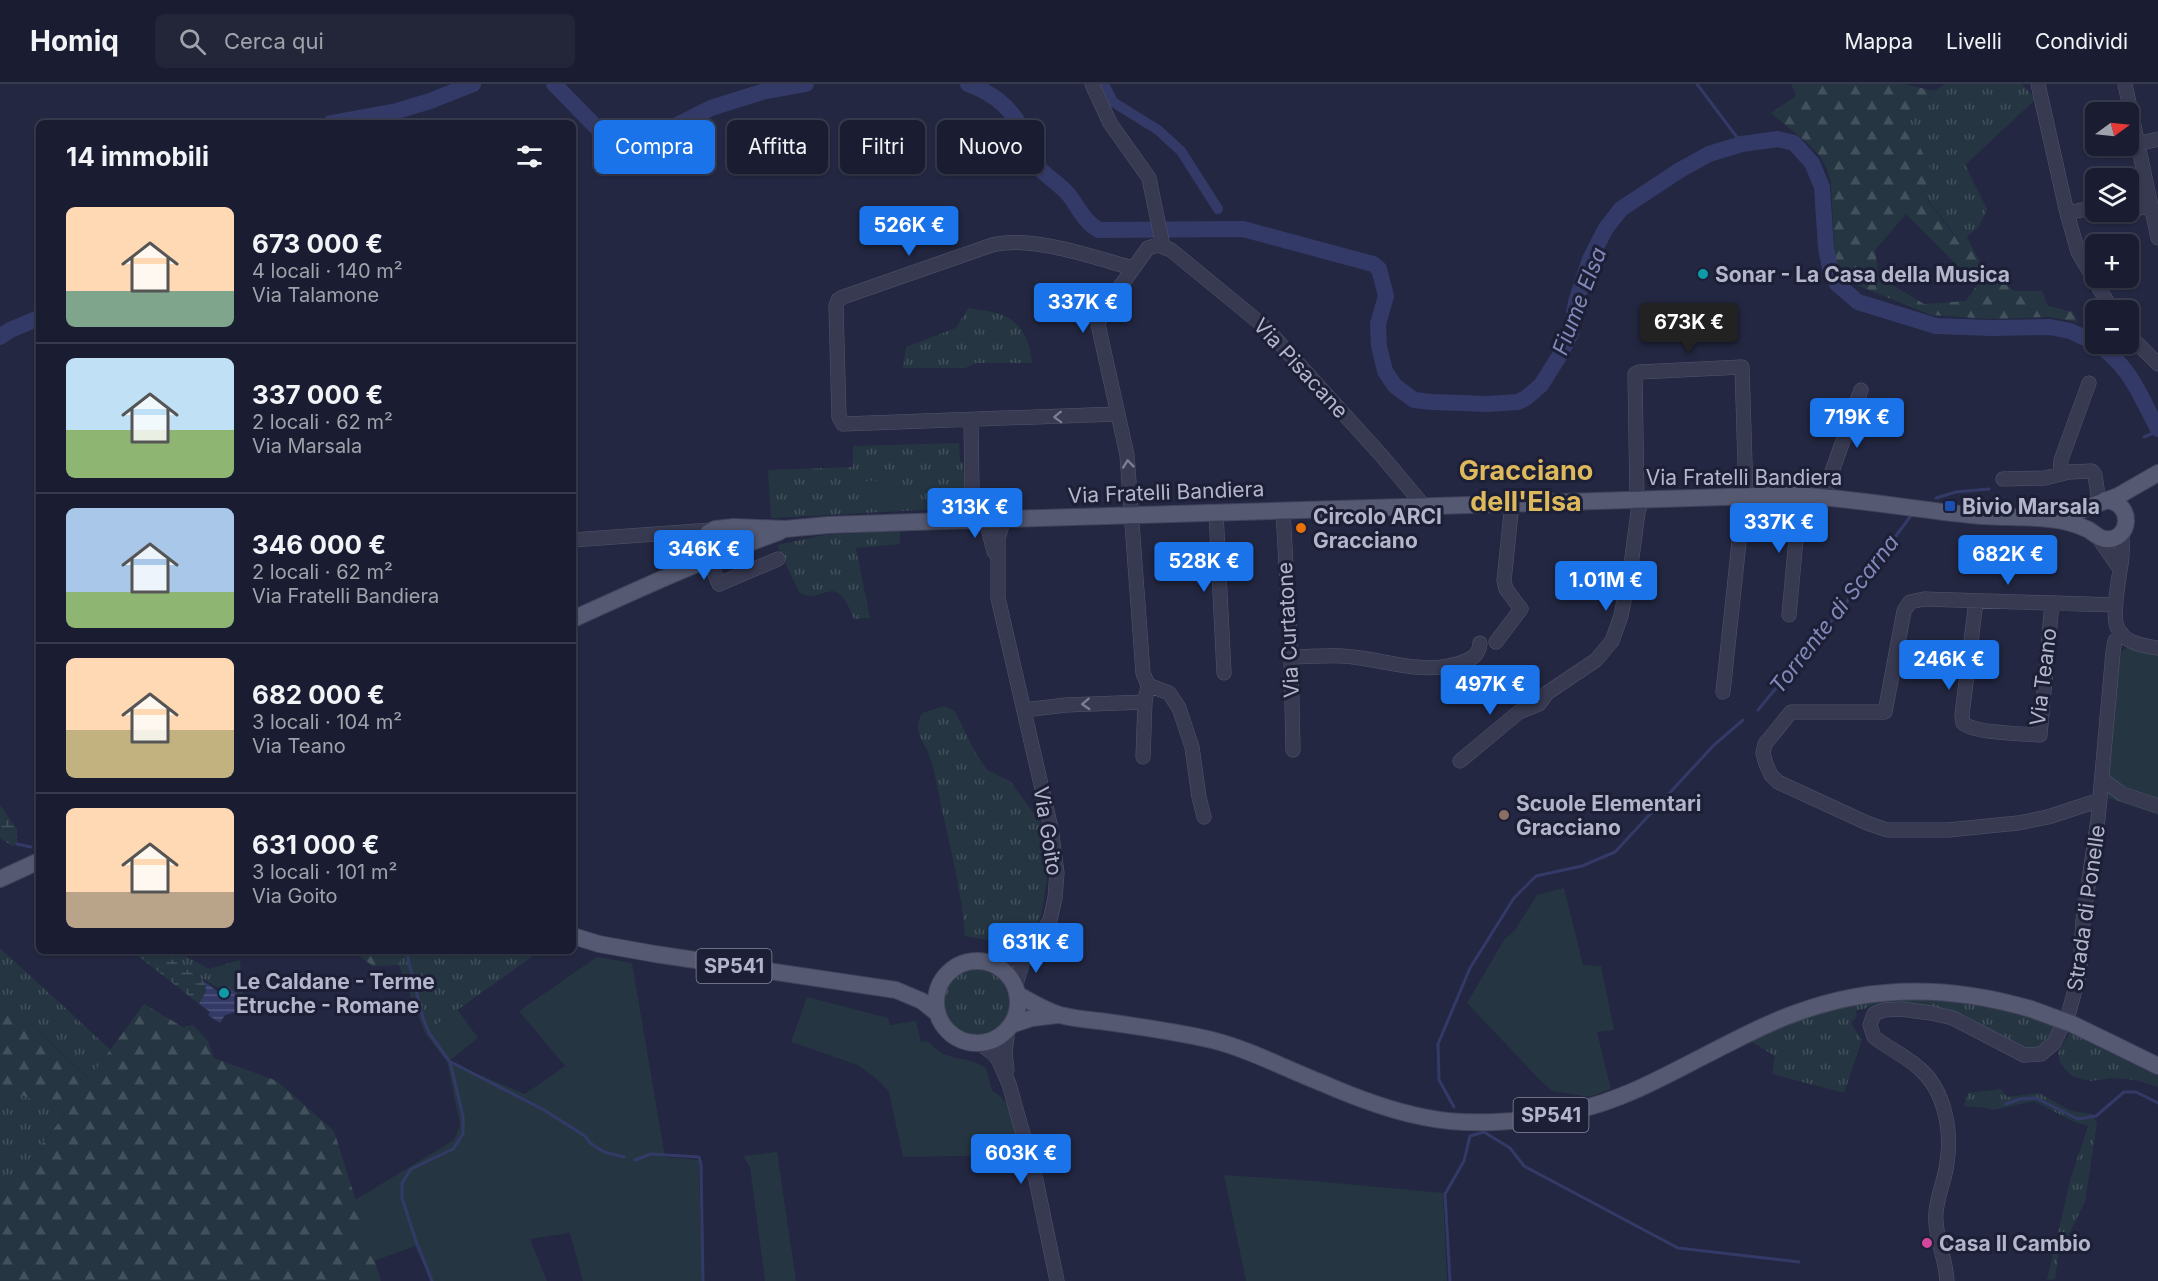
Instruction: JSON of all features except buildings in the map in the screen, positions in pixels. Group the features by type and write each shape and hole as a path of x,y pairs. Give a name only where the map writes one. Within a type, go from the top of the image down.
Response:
{"main road":[{"name":"Via Fratelli Bandiera","path":"2048,518 2070,514 2153,476"},
{"path":"2124,527 2124,512 2117,503 2100,502 2090,509 2088,520 2094,534 2102,538 2113,538 2124,527 2132,503 2153,476"},
{"name":"Via Fratelli Bandiera","path":"679,571 699,555 708,536 738,527 785,530 828,525 959,520 1745,496 1823,497 1974,516 2048,518 2064,521 2094,534"},
{"path":"738,527 744,538 742,546"},
{"name":"Via Fratelli Bandiera","path":"576,618 679,571 785,530"},
{"path":"708,536 709,552 713,559"},
{"path":"0,879 36,862"},
{"name":"SP541","path":"576,937 599,944 655,954 896,990 924,987 942,980 960,965 983,962 994,965 1009,978 1016,991 1037,1006 1061,1015 1213,1040 1383,1107 1426,1118 1474,1121 1552,1115 1600,1104 1658,1079 1787,1016 1850,997 1902,991 1938,991 1988,998 2031,1009 2072,1024 2158,1066"},
{"path":"937,1013 937,990 942,980"},
{"name":"SP541","path":"896,990 926,1003 937,1013 943,1026 965,1042 979,1043 997,1038 1009,1027 1040,1017 1061,1015"},
{"path":"1009,1027 1017,1005 1016,991"}],"street":[{"path":"1092,84 1110,123 1148,174 1162,241 1150,247 1132,268 1098,321 1126,447 1143,673 1148,685 1145,702 1143,757"},
{"path":"2125,84 2129,102"},
{"path":"2042,87 2067,213 2081,260 2106,300"},
{"path":"2139,144 2158,140"},
{"path":"2139,149 2158,238"},
{"path":"2139,200 2150,200"},
{"path":"2139,205 2150,200"},
{"path":"2067,213 2085,209"},
{"name":"Via Pisacane","path":"1162,241 1266,328 1424,506"},
{"path":"1117,414 841,423 836,310 840,298 944,261 1005,243 1037,244 1132,268"},
{"path":"2139,345 2158,364"},
{"path":"1460,761 1519,712 1539,704 1547,693 1596,660 1612,641 1619,624 1631,565 1638,512 1635,374 1639,372 1742,367 1745,496 1724,692"},
{"path":"2060,474 2061,460 2089,383"},
{"path":"1823,497 1862,390"},
{"path":"959,520 968,507 972,493 971,420"},
{"path":"2003,479 2043,478 2081,470 2093,472 2100,502"},
{"name":"Via Goito","path":"972,493 977,509 986,520 997,563"},
{"path":"1789,615 1800,496"},
{"path":"1496,642 1521,609 1506,588 1504,581 1512,503"},
{"name":"Via Curtatone","path":"1283,510 1291,657 1293,750"},
{"path":"1216,512 1224,673"},
{"name":"Via Goito","path":"1007,519 999,534 998,598 1051,828 1057,868 1052,915 1046,929 1022,964 1016,991"},
{"path":"2124,527 2116,625 2122,634 2136,643 2158,648"},
{"path":"2094,534 2120,569"},
{"path":"576,540 708,536"},
{"path":"713,559 719,584 778,559"},
{"name":"Via Teano","path":"2100,800 2026,822 1948,830 1887,830 1867,823 1776,780 1766,764 1764,747 1790,713 1885,712 1904,611 1908,603 1924,599 2116,605"},
{"name":"Via Teano","path":"1976,602 1963,722 1968,727 2040,735 2052,603"},
{"name":"Strada di Ponelle","path":"1947,1281 1935,1220 1948,1153 1948,1127 1945,1114 1928,1077 1916,1065 1874,1037 1870,1029 1871,1020 1874,1014 1884,1010 1906,1009 1925,1012 1963,1022 2024,1055 2037,1055 2050,1049 2069,1012 2079,979 2083,920 2100,800 2113,652 2115,641 2122,634"},
{"path":"1291,657 1343,656 1405,667 1439,667 1459,663 1474,656 1478,653 1480,643"},
{"path":"1148,685 1170,693 1179,708 1192,747 1204,818"},
{"path":"1024,710 1066,705 1145,702"},
{"path":"2102,779 2122,794 2158,806"},
{"name":"Via Goito","path":"994,965 1016,958 1032,948"},
{"path":"1009,1027 1005,1052 1009,1084"},
{"path":"979,1043 999,1061 1009,1084 1036,1180 1057,1281"}],"green space":[{"path":"1791,84 1904,84 1934,91 1907,122 1937,181 1926,198 1959,242 1966,236 1980,262 2014,291 2042,291 2048,306 2073,312 2078,322 2049,317 1989,319 1931,315 1849,282 1835,260 1831,183 1826,167 1819,155 1805,141 1771,113 1796,96","holes":["1906,214 1977,285 1966,301 1924,304 1879,277 1875,250"]},
{"path":"1946,84 2022,84 2036,99 1965,165 1987,209 1978,228 1960,242 1926,197 1907,122 1934,91"},
{"path":"968,308 1005,316 1013,321 1025,337 1032,363 976,363 965,368 903,368 906,347 956,328"},
{"path":"959,443 964,486 963,499 958,508 771,518 768,470 853,467 853,446"},
{"path":"895,480 896,500 867,501 867,481"},
{"path":"900,531 900,544 856,548 870,618 854,619 847,603 834,591 815,596 807,596 799,592 777,545 824,535"},
{"path":"2158,643 2158,815 2108,798 2108,763 2119,656 2131,645"},
{"path":"944,706 955,711 975,752 987,770 1010,781 1044,827 1047,881 1041,916 1030,938 1016,945 965,936 959,890 936,780 929,753 920,737 918,727 922,713"},
{"path":"0,805 17,829 17,844 12,846 0,838"},
{"path":"1564,888 1583,965 1601,966 1614,1030 1597,1032 1611,1089 1589,1097 1552,1091 1467,1003 1504,940 1515,930 1537,895"},
{"path":"0,948 111,1050 90,1079 0,996"},
{"path":"136,954 164,954 205,982 206,991 199,1004"},
{"path":"164,954 182,954 209,969 240,960 243,996 227,986 223,991"},
{"path":"356,954 403,954 399,965 373,966"},
{"path":"403,954 538,954 425,1033 399,965"},
{"path":"597,957 632,963 665,1157 699,1160 702,1281 583,1281 570,1233 530,1239 547,1281 431,1281 415,1246 374,1261 355,1200 454,1140 460,1125 447,1062 425,1033 457,1009 478,1038 448,1062 525,1094 565,1066 519,1011"},
{"path":"977,969 990,972 1001,979 1008,990 1011,1003 1008,1016 1001,1027 990,1034 977,1037 964,1034 953,1027 946,1016 943,1003 946,990 953,979 964,972"},
{"path":"0,996 89,1079 144,1004 183,1027 193,1025 208,1041 214,1058 277,1081 334,1131 381,1281 0,1281 0,1198 66,1113 0,1086"},
{"path":"807,997 888,1018 890,1025 916,1021 921,1042 928,1041 942,1053 986,1068 992,1090 1012,1109 1024,1155 903,1157 889,1092 880,1082 858,1065 791,1042"},
{"path":"1888,999 1948,999 2018,1013 2057,1026 2044,1046 2028,1049 2010,1043 1966,1016 1939,1008 1897,1002 1856,1011 1857,1016 1851,1023 1862,1040 1844,1093 1772,1074 1775,1056 1750,1041 1804,1018 1837,1008"},
{"path":"2070,1032 2158,1074 2158,1087 2136,1080 2113,1078 2090,1081 2072,1076 2060,1063 2058,1053"},
{"path":"0,1086 66,1112 0,1198"},
{"path":"2001,1089 2007,1097 2039,1093 2071,1111 2092,1114 2097,1123 2085,1202 2058,1256 2055,1279 2047,1280 2071,1177 2088,1126 2072,1121 2034,1101 1993,1110 1964,1106 1968,1093"},
{"path":"777,1152 796,1281 765,1281 750,1167 743,1156"},
{"path":"1224,1175 1443,1193 1447,1281 1246,1281"}],"water":[{"path":"205,982 221,994 227,986 241,996 242,1002 236,1012 225,1015 220,1023 208,1015 210,1012 199,1004 206,991"}],"waterway":[{"name":"Fiume Elsa","path":"348,120 397,111 473,84"},
{"name":"Fiume Elsa","path":"554,84 601,132 616,141 632,145 648,140 711,108 762,92 806,84"},
{"name":"Fiume Elsa","path":"968,84 986,92 1009,111 1021,127 1035,164 1069,195 1086,219 1099,230 1243,229 1373,264 1379,269 1386,296 1378,324 1379,346 1385,371 1395,386 1414,400 1488,404 1518,402 1526,398 1541,385 1560,355 1571,333 1576,302 1590,259 1606,228 1621,209 1680,170 1709,154 1742,144 1778,139 1794,143 1812,163 1822,187 1826,248 1830,268 1837,284 1858,302 1936,326 2050,327 2070,331 2085,338"},
{"path":"1104,84 1113,102 1158,130 1181,151 1218,209"},
{"path":"1697,84 1742,144"},
{"name":"Fiume Elsa","path":"0,337 10,330 36,319"},
{"name":"Fiume Elsa","path":"2110,354 2126,372 2158,429"},
{"name":"Torrente di Scarna","path":"2144,437 2158,431"},
{"name":"Torrente di Scarna","path":"1936,498 1956,492 1989,489"},
{"name":"Torrente di Scarna","path":"1758,710 1843,607 1910,517"},
{"name":"Torrente di Scarna","path":"1454,1107 1439,1080 1438,1044 1470,968 1514,898 1536,876 1582,866 1615,852 1714,745 1743,720"},
{"path":"17,844 31,847"},
{"path":"407,954 423,1018 429,1033 450,1062 463,1116 463,1134 453,1149 411,1169 402,1183 402,1198 432,1281"},
{"path":"451,1062 544,1110 585,1136 590,1143 604,1152 624,1157"},
{"path":"2006,1104 2020,1099 2036,1098 2078,1119 2096,1116 2124,1092 2136,1092 2158,1103"},
{"path":"1450,1281 1445,1194 1464,1161 1470,1136 1484,1132 1510,1148 1524,1166 1678,1248 1799,1262"},
{"path":"635,1160 651,1154 699,1157 703,1281"}],"place":[{"name":"Sonar - La Casa della Musica","path":"1703,274"},
{"name":"Bivio Marsala","path":"1950,506"},
{"name":"Circolo ARCI Gracciano","path":"1301,528"},
{"name":"Scuole Elementari Gracciano","path":"1504,815"},
{"name":"Le Caldane - Terme Etruche - Romane","path":"224,993"},
{"name":"Casa Il Cambio","path":"1927,1243"}],"district":[{"name":"Gracciano dell'Elsa","path":"1526,486"}]}
